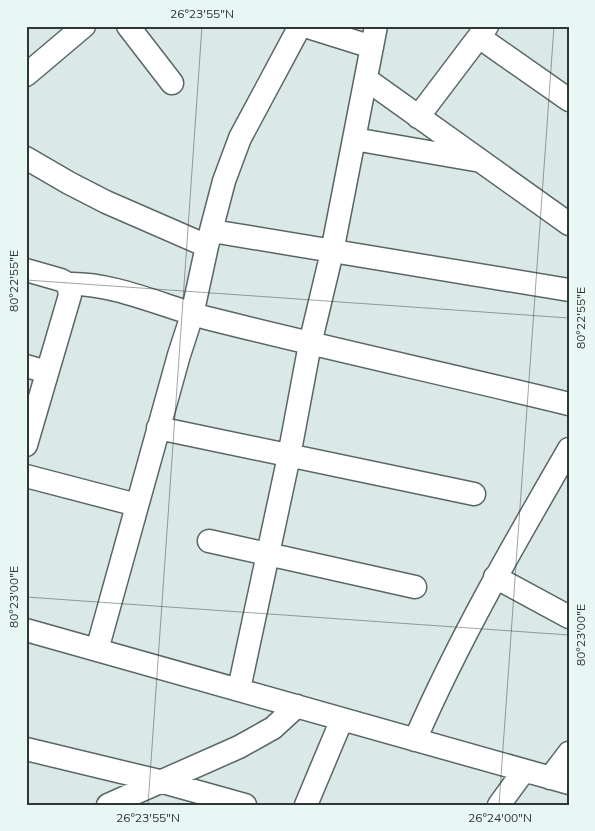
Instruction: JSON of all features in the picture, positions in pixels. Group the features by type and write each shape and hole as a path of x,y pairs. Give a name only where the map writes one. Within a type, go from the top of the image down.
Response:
{"street":[{"path":"26,75 84,26"},
{"path":"128,26 172,83"},
{"path":"97,650 158,428 192,314 224,181 240,138 300,26"},
{"path":"239,689 289,456 310,344 332,252 374,37 305,26"},
{"path":"418,117 483,29 569,100"},
{"path":"366,79 569,224"},
{"path":"354,140 481,162"},
{"path":"26,158 106,202 209,239 332,252 566,284"},
{"path":"26,270 61,280 68,284 98,285 192,314 310,344 569,404"},
{"path":"26,445 37,369 70,295 68,284"},
{"path":"158,428 474,494"},
{"path":"415,740 436,690 495,577 569,449"},
{"path":"26,476 137,505"},
{"path":"209,541 415,587"},
{"path":"495,577 569,617"},
{"path":"26,630 559,781 569,753"},
{"path":"108,805 239,747 273,728 297,706"},
{"path":"306,805 342,719"},
{"path":"26,750 159,781 245,805"},
{"path":"499,805 524,772"}]}
